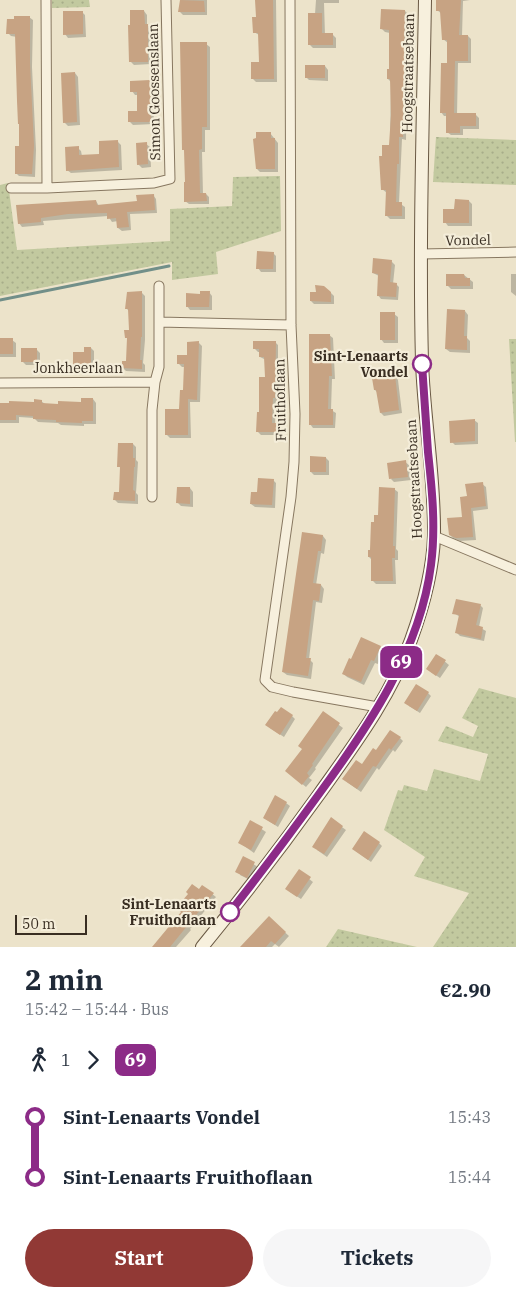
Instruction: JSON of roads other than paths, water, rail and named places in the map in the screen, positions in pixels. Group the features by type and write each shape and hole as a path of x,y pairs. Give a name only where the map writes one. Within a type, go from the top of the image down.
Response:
{"main road":[{"name":"Hoogstraatsebaan","path":"202,947 270,862 353,748 390,686 411,642 424,598 431,566 434,536 422,364 421,254 424,0"}],"street":[{"path":"46,0 46,188"},
{"name":"Simon Goossenslaan","path":"10,188 154,183 170,179 166,0"},
{"name":"Fruithoflaan","path":"290,0 291,325 295,414 293,480 265,680 272,686 293,692 378,706"},
{"name":"Vondel","path":"421,254 516,252"},
{"path":"152,497 152,410 155,382 159,367 160,286"},
{"path":"159,322 291,325"},
{"name":"Jonkheerlaan","path":"0,382 155,382"},
{"path":"434,536 516,570"}],"waterway":[{"path":"0,300 169,266"}],"place":[{"name":"Sint-Lenaarts Vondel","path":"422,364"},
{"name":"Sint-Lenaarts Fruithoflaan","path":"230,912"}]}
